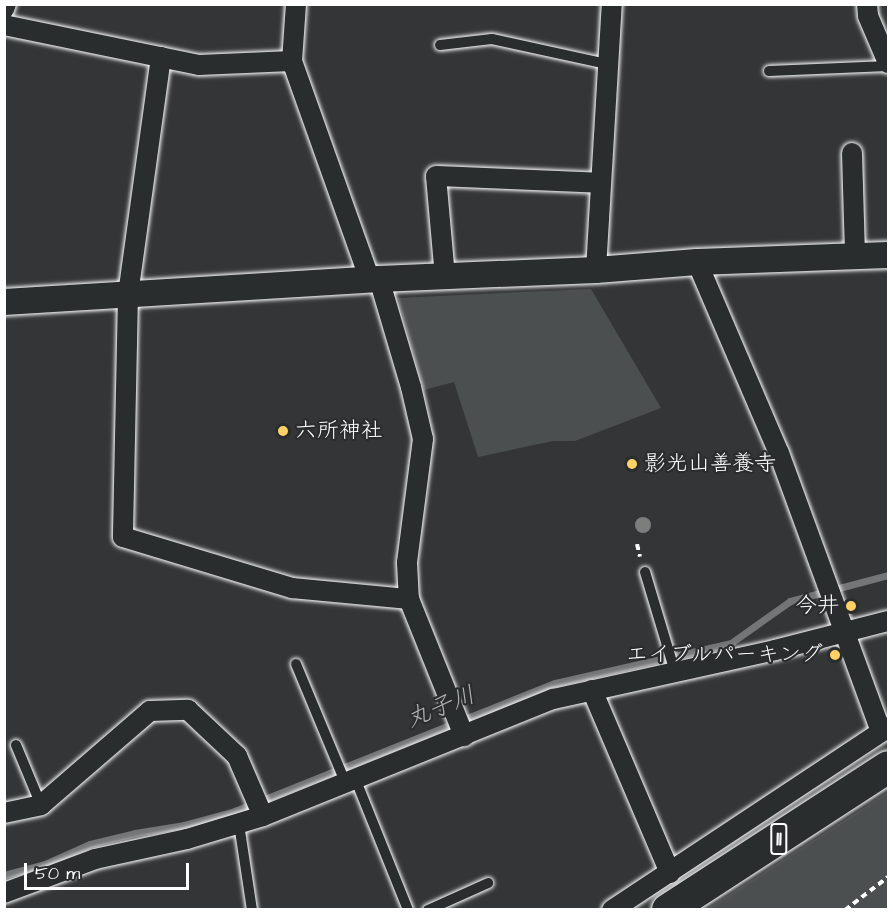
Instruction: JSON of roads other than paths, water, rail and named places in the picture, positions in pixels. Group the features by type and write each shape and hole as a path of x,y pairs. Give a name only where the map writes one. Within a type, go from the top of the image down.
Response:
{"main road":[{"name":"11","path":"668,909 888,767"}],"street":[{"path":"4,9 6,4"},
{"path":"296,4 292,61 374,280 411,387 423,439 407,563 409,599 463,733"},
{"path":"596,270 612,4"},
{"path":"867,4 868,16 888,61"},
{"path":"4,25 199,65 292,61"},
{"path":"161,57 128,295 123,537 292,588 409,599"},
{"path":"852,153 855,256"},
{"path":"445,277 436,176 601,183"},
{"path":"4,302 374,280 596,270 697,262 888,255"},
{"path":"612,909 670,873 885,729 843,633 826,576 779,453 697,262"},
{"path":"4,893 95,860 187,839 264,816 463,733 553,699 888,621"},
{"path":"592,690 670,873"},
{"path":"4,813 41,805 150,711 188,710 237,756 254,788 264,816"}],"lane":[{"path":"440,45 492,39 607,64"},
{"path":"769,71 888,61"},
{"path":"645,572 674,669"},
{"path":"296,664 408,909"},
{"path":"16,745 41,805"},
{"path":"239,824 252,909"},
{"path":"428,909 488,883"}],"waterway":[{"name":"丸子川","path":"4,875 45,864 90,844 135,833 184,825 232,812 555,683 731,643 790,601 888,575"}],"place":[{"name":"六所神社","path":"283,431"},
{"name":"影光山善養寺","path":"632,464"},
{"name":"今井","path":"851,606"},
{"name":"エイブルパーキング","path":"835,655"}]}
